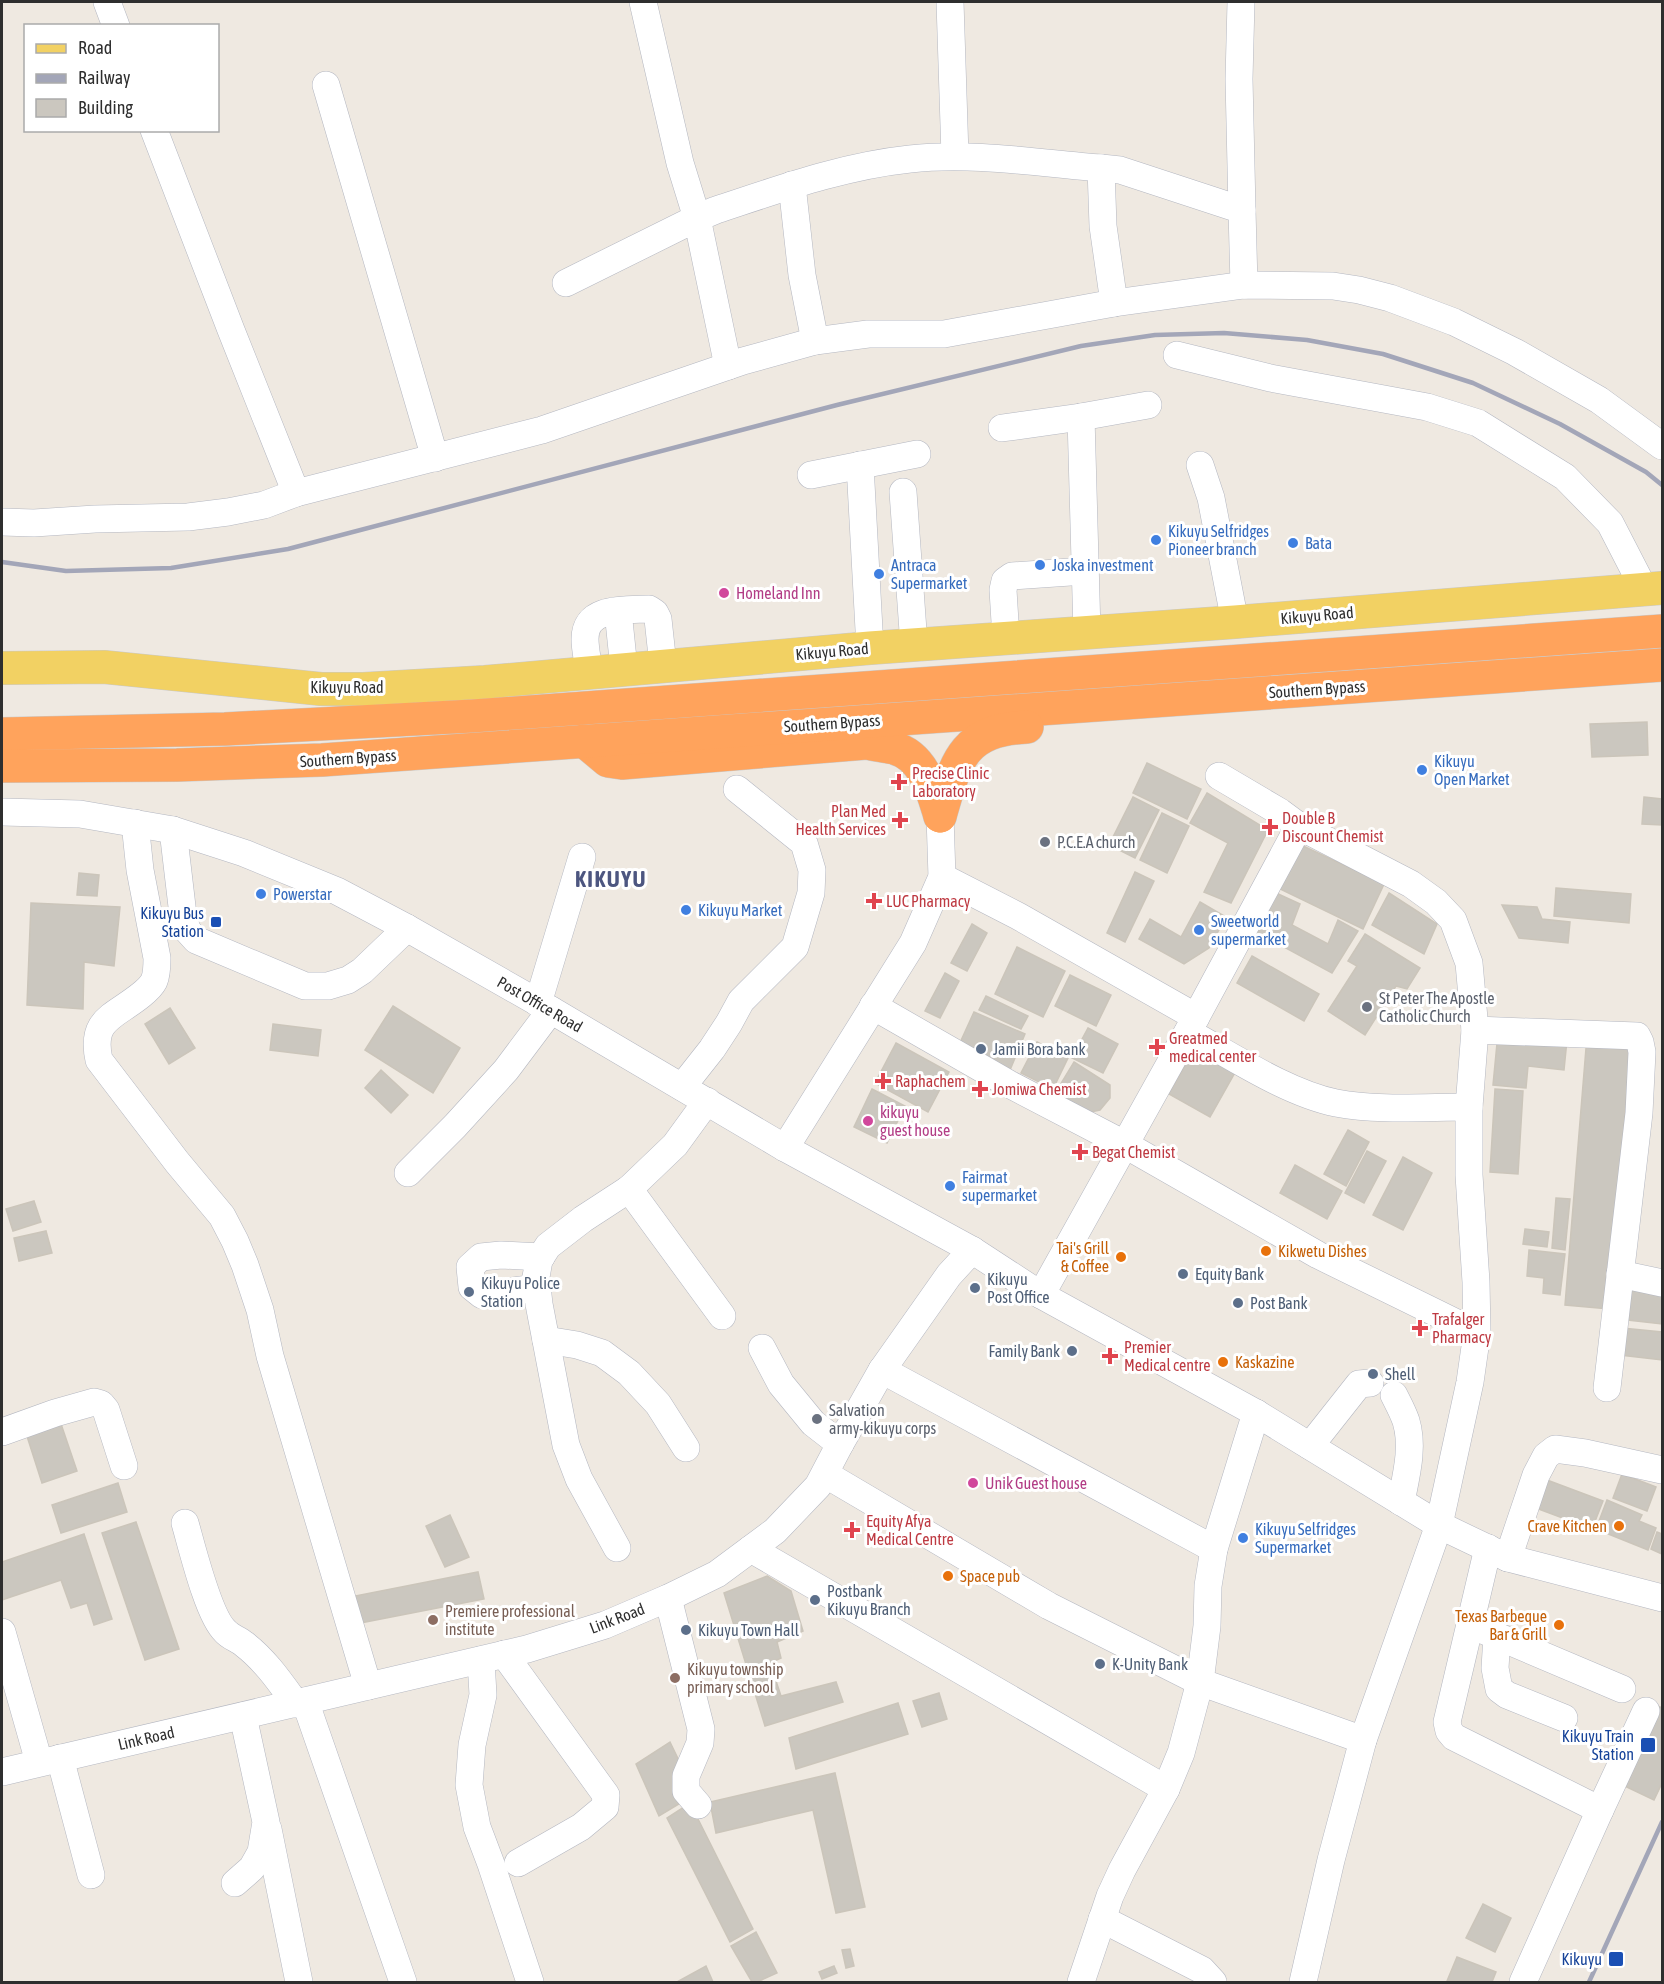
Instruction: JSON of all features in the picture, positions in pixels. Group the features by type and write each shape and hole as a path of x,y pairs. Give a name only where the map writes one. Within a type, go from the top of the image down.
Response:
{"highway":[{"name":"Southern Bypass","path":"2,734 225,729 472,716 1662,631"},
{"name":"Southern Bypass","path":"2,766 177,765 322,760 1662,665"},
{"path":"940,816 954,768 963,753 978,738 1015,728 1165,720 1188,715 1214,697"},
{"path":"584,741 608,761 622,764 866,743 896,748 908,754 925,773 940,816"}],"main road":[{"name":"Kikuyu Road","path":"2,668 104,667 352,689 485,682 870,648 1235,622 1653,588"}],"street":[{"path":"107,2 115,24"},
{"path":"643,2 680,163 697,218 728,366"},
{"path":"950,2 955,156"},
{"path":"1240,2 1239,90 1244,285"},
{"path":"326,85 435,458"},
{"path":"155,132 296,493"},
{"path":"566,283 716,210 840,170 910,159 955,156 1120,170 1242,210"},
{"path":"1101,168 1103,226 1114,303"},
{"path":"792,185 802,275 814,341"},
{"path":"2,522 34,523 188,517 228,512 264,505 296,493 576,420 621,402 728,366 814,341 868,334 944,333 1114,303 1244,285 1333,286 1359,290 1390,298 1454,322 1515,352 1599,400 1662,446"},
{"path":"1177,355 1270,378 1427,407 1478,423 1565,477 1610,523 1653,588"},
{"path":"1002,428 1148,405"},
{"path":"1081,417 1087,632"},
{"path":"811,475 917,454"},
{"path":"860,465 870,648"},
{"path":"1200,465 1211,498 1235,622"},
{"path":"903,492 914,645"},
{"path":"1006,638 1003,590 1005,581 1012,576 1084,571"},
{"path":"867,595 877,590 890,589 911,597"},
{"path":"589,672 585,636 589,623 592,618 603,613 618,611 649,609 655,613 658,619 663,665"},
{"path":"618,611 624,669"},
{"path":"1219,776 1280,812 1299,826 1411,884 1436,902 1453,920 1469,963 1475,1030 1469,1107 1468,1175 1476,1282 1477,1333 1470,1382 1438,1525 1363,1740 1331,1860 1303,1983"},
{"path":"682,1087 712,1049 741,1000 795,947 811,893 812,870 804,843 737,789"},
{"name":"Post Office Road","path":"2,812 80,814 173,830 244,853 326,887 407,928 545,1006 785,1148 972,1250 1041,1295 1256,1413 1438,1525 1498,1553 1662,1598"},
{"path":"785,1148 913,943 942,877 940,816"},
{"path":"135,823 140,870 157,958 156,971 149,989 103,1023 98,1032 99,1060 177,1162 222,1216 246,1265 260,1310 270,1356 368,1686"},
{"path":"1041,1295 1299,826"},
{"path":"173,830 180,897 187,930 196,940 305,986 328,986 348,980 362,971 407,928"},
{"path":"408,1173 506,1070 545,1006 582,857"},
{"path":"942,877 1018,916 1297,1090 1335,1103 1374,1107 1469,1107"},
{"path":"873,1006 1009,1084 1124,1144 1318,1255 1477,1333"},
{"path":"1475,1030 1637,1036 1640,1042 1651,1114 1620,1274 1606,1388"},
{"path":"617,1548 579,1479 566,1445 536,1277 541,1257 548,1246 583,1219 629,1189 675,1145 707,1101"},
{"path":"629,1189 722,1316"},
{"name":"Link Road","path":"2,1772 493,1657 605,1624 668,1598 717,1574 775,1531 818,1486 882,1371 949,1275 972,1250"},
{"path":"537,1288 482,1295 472,1287 470,1267 481,1257 501,1255 541,1257"},
{"path":"1620,1274 1662,1283"},
{"path":"546,1340 577,1344 602,1353 629,1373 658,1404 686,1448"},
{"path":"762,1348 781,1384 813,1423 840,1444"},
{"path":"882,1371 1214,1549"},
{"path":"1310,1446 1359,1384 1370,1383"},
{"path":"1394,1395 1406,1423 1410,1446 1401,1502"},
{"path":"2,1432 94,1402 106,1410 124,1466"},
{"path":"1081,1983 1102,1919 1122,1870 1166,1789 1181,1753 1200,1682 1207,1626 1208,1587 1214,1549 1256,1413"},
{"path":"1600,1810 1454,1737 1449,1731 1447,1722 1471,1625 1498,1553 1546,1456 1555,1449 1585,1453 1662,1470"},
{"path":"825,1474 1049,1605 1200,1682 1363,1740"},
{"path":"185,1522 196,1564 224,1631 245,1644 300,1702 403,1983"},
{"path":"751,1549 1166,1789"},
{"path":"668,1598 701,1729 700,1743 686,1776 687,1791 698,1805"},
{"path":"1471,1625 1622,1689"},
{"path":"2,1632 91,1875"},
{"path":"1497,1636 1495,1668 1499,1689 1507,1695 1564,1718"},
{"path":"493,1657 606,1795 605,1808 581,1827 518,1863"},
{"path":"493,1657 472,1745 469,1785 477,1827 530,1983"},
{"path":"1523,1983 1646,1711"},
{"path":"243,1716 299,1983"},
{"path":"235,1883 252,1868 261,1852 266,1822"},
{"path":"1102,1919 1202,1970 1213,1983"}],"building":[{"path":"1647,722 1648,755 1592,757 1590,724"},
{"path":"1147,763 1201,789 1187,819 1133,793"},
{"path":"1207,793 1268,830 1231,903 1204,892 1228,843 1190,823"},
{"path":"1133,797 1159,810 1135,858 1109,845"},
{"path":"1644,797 1662,799 1662,825 1642,824"},
{"path":"1162,813 1189,826 1167,873 1140,860"},
{"path":"1301,845 1384,884 1363,929 1280,889"},
{"path":"1135,872 1154,881 1125,942 1107,933"},
{"path":"79,873 99,875 97,896 77,895"},
{"path":"1556,888 1631,894 1629,923 1554,916"},
{"path":"1276,893 1300,904 1292,925 1328,944 1338,920 1358,931 1332,973 1258,933"},
{"path":"1389,893 1437,924 1424,954 1372,925"},
{"path":"1200,902 1226,917 1209,948 1184,964 1139,939 1150,919 1181,937"},
{"path":"31,903 120,907 114,966 84,962 83,1009 27,1005"},
{"path":"1502,905 1537,907 1542,919 1570,922 1568,943 1519,938"},
{"path":"972,924 987,933 967,971 951,963"},
{"path":"1365,934 1420,968 1407,989 1396,986 1365,1035 1328,1011 1357,966 1348,961"},
{"path":"1017,947 1065,971 1043,1017 995,994"},
{"path":"1252,956 1319,994 1304,1021 1237,983"},
{"path":"945,973 959,981 940,1018 925,1011"},
{"path":"1070,975 1111,995 1096,1026 1055,1006"},
{"path":"986,996 1028,1016 1021,1029 979,1010"},
{"path":"393,1006 460,1048 433,1093 365,1050"},
{"path":"170,1008 195,1048 169,1064 145,1024"},
{"path":"974,1012 1025,1034 1010,1070 958,1047"},
{"path":"273,1024 321,1030 318,1056 270,1050"},
{"path":"1088,1028 1118,1044 1103,1073 1072,1058"},
{"path":"1498,1033 1567,1040 1564,1070 1528,1066 1526,1088 1493,1085"},
{"path":"1587,1036 1631,1040 1609,1309 1565,1305"},
{"path":"1037,1042 1068,1058 1053,1089 1021,1073"},
{"path":"896,1043 949,1072 928,1112 875,1083"},
{"path":"1196,1046 1237,1069 1210,1117 1169,1094"},
{"path":"1074,1062 1110,1085 1110,1098 1100,1110 1086,1113 1057,1090"},
{"path":"381,1070 408,1095 391,1113 365,1088"},
{"path":"872,1089 905,1106 887,1143 854,1127"},
{"path":"1495,1089 1523,1091 1518,1174 1490,1172"},
{"path":"1348,1130 1369,1142 1346,1186 1324,1174"},
{"path":"1367,1151 1386,1161 1364,1203 1345,1193"},
{"path":"1403,1157 1432,1173 1403,1230 1373,1215"},
{"path":"1295,1165 1342,1191 1327,1219 1280,1193"},
{"path":"1556,1198 1570,1199 1565,1250 1552,1248"},
{"path":"34,1201 41,1222 13,1231 6,1209"},
{"path":"1525,1229 1549,1232 1547,1247 1523,1244"},
{"path":"46,1231 52,1253 19,1261 14,1238"},
{"path":"1529,1250 1565,1254 1560,1295 1543,1293 1544,1278 1527,1276"},
{"path":"1622,1289 1662,1294 1662,1324 1619,1319"},
{"path":"1622,1328 1662,1332 1662,1360 1620,1355"},
{"path":"59,1418 77,1471 42,1483 25,1430"},
{"path":"1622,1474 1656,1487 1647,1511 1613,1498"},
{"path":"1547,1480 1603,1501 1592,1529 1536,1508"},
{"path":"118,1483 127,1512 61,1533 52,1505"},
{"path":"1607,1500 1642,1515 1639,1521 1656,1528 1648,1550 1596,1529"},
{"path":"450,1515 469,1557 445,1567 426,1526"},
{"path":"136,1522 179,1649 145,1660 102,1533"},
{"path":"1657,1532 1662,1534 1662,1554 1651,1549"},
{"path":"84,1534 112,1619 94,1625 87,1603 71,1608 61,1580 2,1600 2,1562"},
{"path":"478,1572 484,1599 360,1623 355,1596"},
{"path":"767,1576 791,1591 803,1631 777,1642 781,1658 770,1663 781,1696 836,1682 843,1702 765,1726 724,1593"},
{"path":"939,1693 947,1719 922,1727 913,1701"},
{"path":"898,1703 908,1734 796,1769 789,1738"},
{"name":"Kikuyu Train Station","path":"1654,1704 1662,1708 1662,1783 1654,1800 1616,1782"},
{"path":"670,1742 682,1767 687,1799 659,1816 636,1764"},
{"path":"835,1773 865,1907 836,1913 813,1810 716,1833 710,1802"},
{"path":"690,1803 753,1929 730,1942 667,1818"},
{"path":"1483,1904 1511,1918 1495,1952 1466,1938"},
{"path":"756,1932 777,1973 752,1982 731,1946"},
{"path":"850,1949 854,1966 846,1968 842,1950"},
{"path":"1457,1957 1496,1972 1492,1982 1447,1981"},
{"path":"706,1966 713,1982 677,1982"},
{"path":"834,1966 837,1973 822,1979 819,1972"}],"railway":[{"path":"2,562 66,571 171,568 288,549 837,405 1081,346 1155,335 1224,333 1307,340 1383,354 1473,383 1560,424 1646,472 1662,485"},
{"path":"1589,1982 1662,1822"}],"place":[{"name":"Kikuyu Selfridges Pioneer branch","path":"1156,540"},
{"name":"Bata","path":"1293,543"},
{"name":"Joska investment","path":"1040,565"},
{"name":"Antraca Supermarket","path":"879,574"},
{"name":"Homeland Inn","path":"724,593"},
{"name":"Kikuyu Open Market","path":"1422,770"},
{"name":"Precise Clinic Laboratory","path":"899,782"},
{"name":"Plan Med Health Services","path":"900,820"},
{"name":"Double B Discount Chemist","path":"1270,827"},
{"name":"P.C.E.A church","path":"1045,842"},
{"name":"Powerstar","path":"261,894"},
{"name":"LUC Pharmacy","path":"874,901"},
{"name":"Kikuyu Market","path":"686,910"},
{"name":"Kikuyu Bus Station","path":"216,922"},
{"name":"Sweetworld supermarket","path":"1199,930"},
{"name":"St Peter The Apostle Catholic Church","path":"1367,1007"},
{"name":"Greatmed medical center","path":"1157,1047"},
{"name":"Jamii Bora bank","path":"981,1049"},
{"name":"Raphachem","path":"883,1081"},
{"name":"Jomiwa Chemist","path":"980,1089"},
{"name":"kikuyu guest house","path":"868,1121"},
{"name":"Begat Chemist","path":"1080,1152"},
{"name":"Fairmat supermarket","path":"950,1186"},
{"name":"Kikwetu Dishes","path":"1266,1251"},
{"name":"Tai's Grill & Coffee","path":"1121,1257"},
{"name":"Equity Bank","path":"1183,1274"},
{"name":"Kikuyu Post Office","path":"975,1288"},
{"name":"Kikuyu Police Station","path":"469,1292"},
{"name":"Post Bank","path":"1238,1303"},
{"name":"Trafalger Pharmacy","path":"1420,1328"},
{"name":"Family Bank","path":"1072,1351"},
{"name":"Premier Medical centre","path":"1110,1356"},
{"name":"Kaskazine","path":"1223,1362"},
{"name":"Shell","path":"1373,1374"},
{"name":"Salvation army-kikuyu corps","path":"817,1419"},
{"name":"Unik Guest house","path":"973,1483"},
{"name":"Crave Kitchen","path":"1619,1526"},
{"name":"Equity Afya Medical Centre","path":"852,1530"},
{"name":"Kikuyu Selfridges Supermarket","path":"1243,1538"},
{"name":"Space pub","path":"948,1576"},
{"name":"Postbank Kikuyu Branch","path":"815,1600"},
{"name":"Premiere professional institute","path":"433,1620"},
{"name":"Texas Barbeque Bar & Grill","path":"1559,1625"},
{"name":"Kikuyu Town Hall","path":"686,1630"},
{"name":"K-Unity Bank","path":"1100,1664"},
{"name":"Kikuyu township primary school","path":"675,1678"},
{"name":"Kikuyu Train Station","path":"1648,1745"},
{"name":"Kikuyu","path":"1616,1959"}],"district":[{"name":"KIKUYU","path":"611,879"}]}
